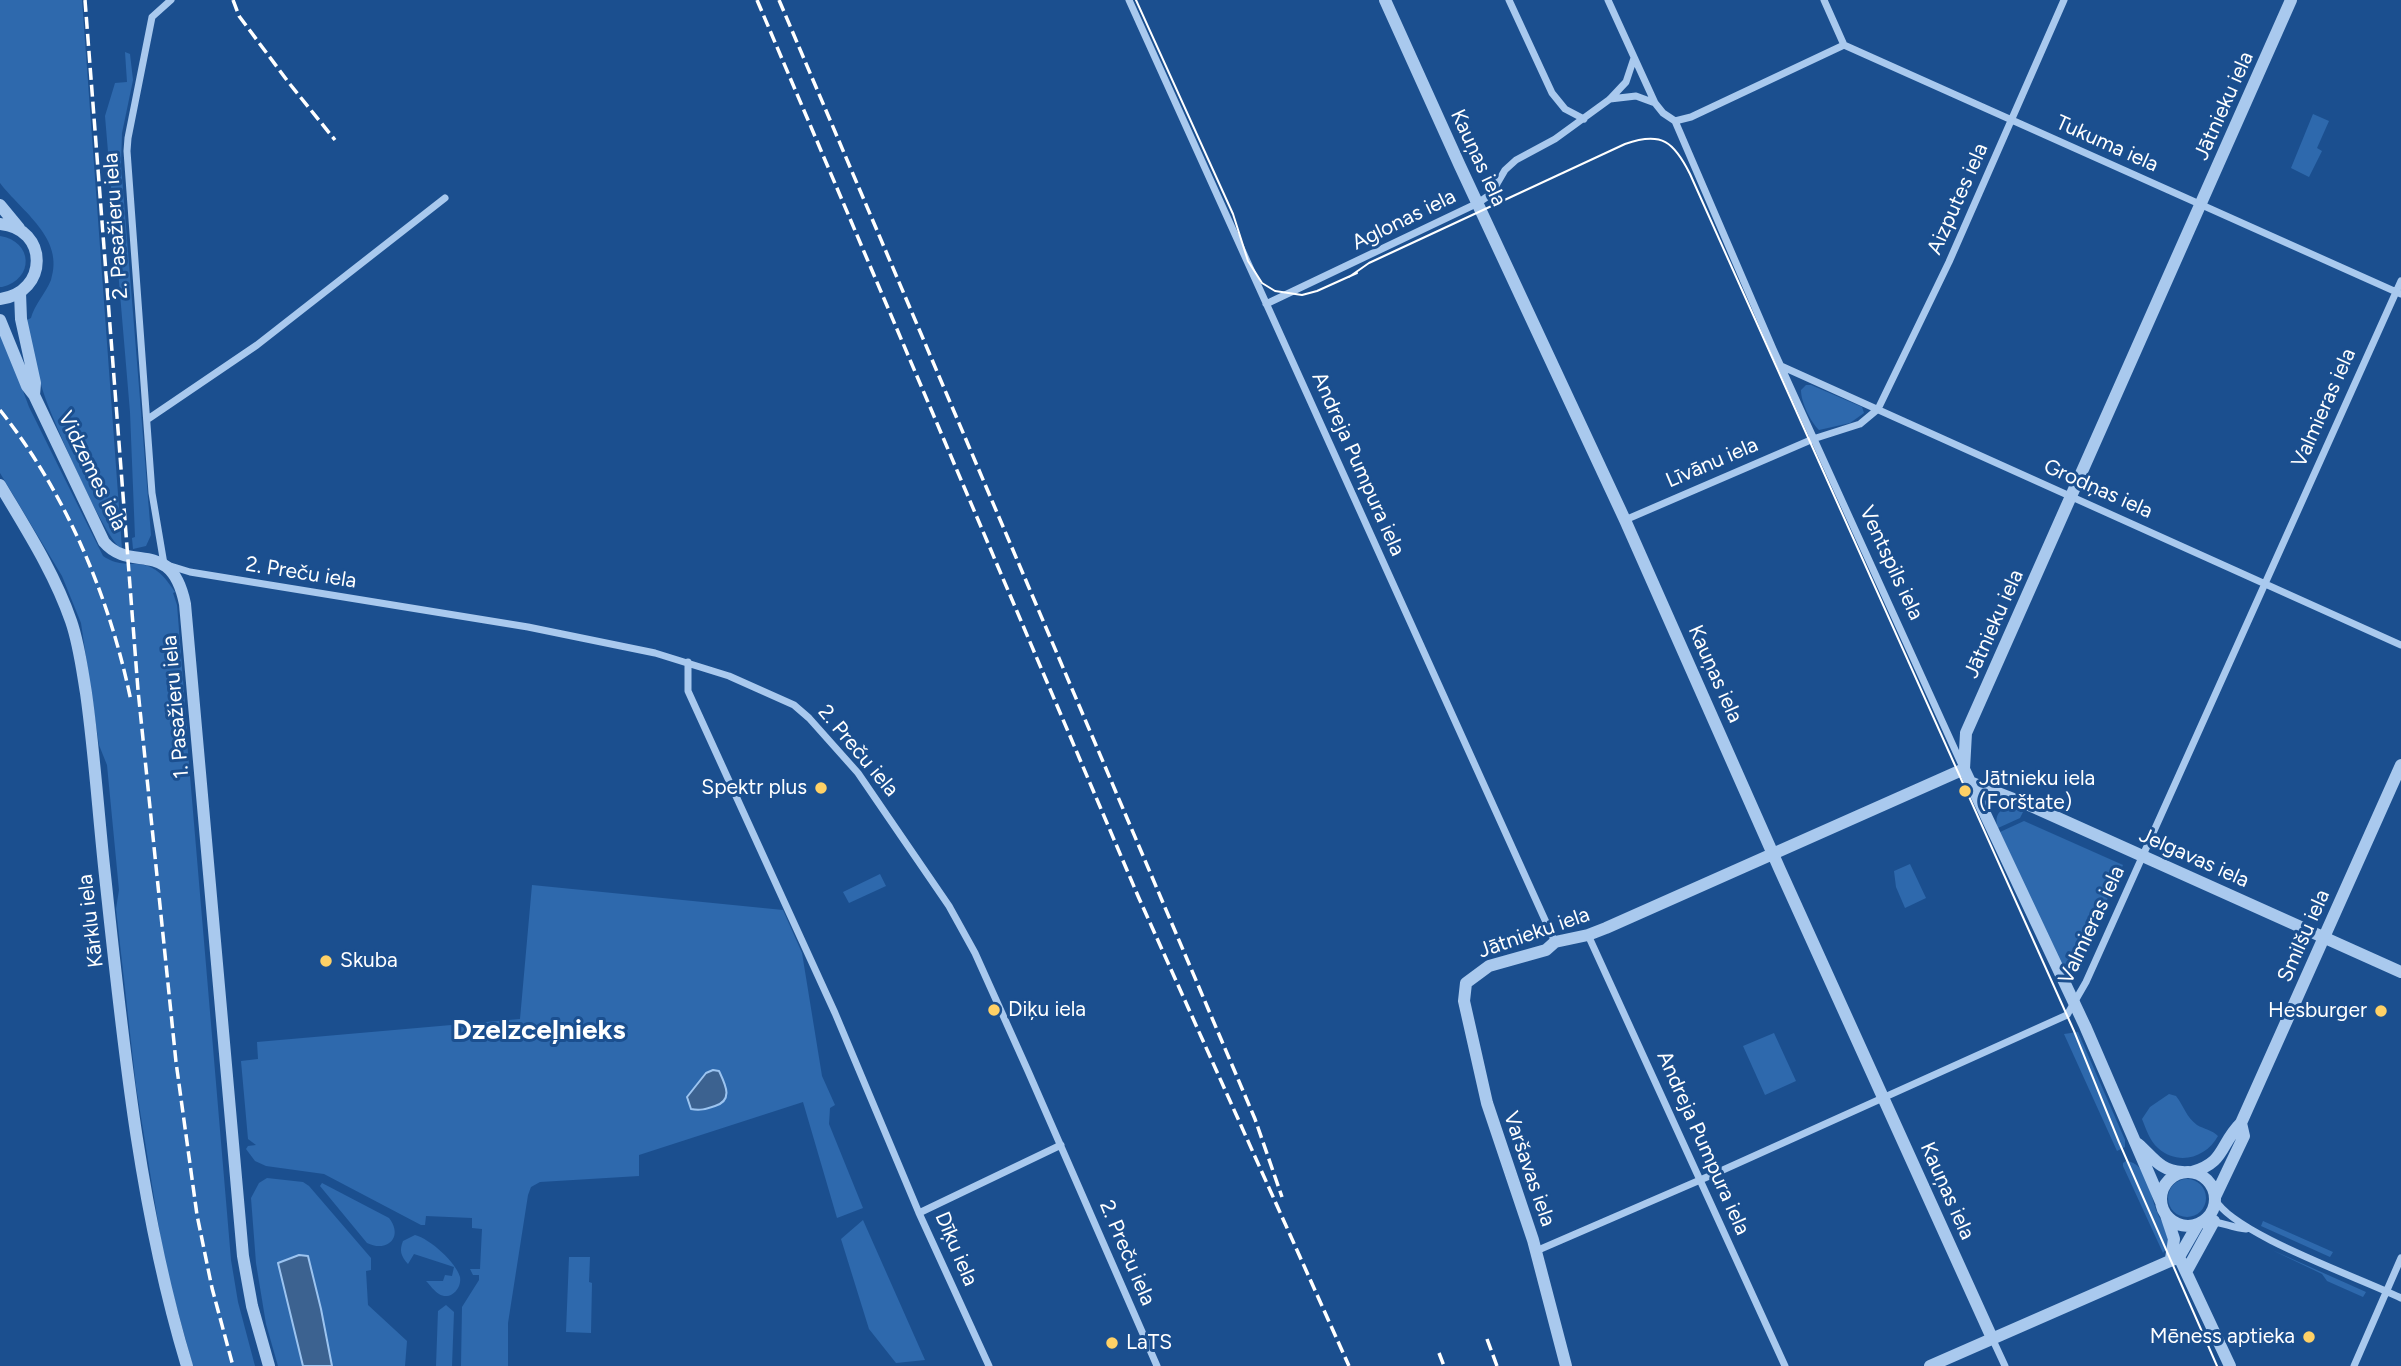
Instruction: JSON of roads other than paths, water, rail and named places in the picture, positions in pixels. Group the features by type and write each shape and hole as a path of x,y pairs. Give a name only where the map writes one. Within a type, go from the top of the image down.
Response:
{"street":[{"name":"2. Pasažieru iela","path":"148,419 128,138 152,17 171,0"},
{"name":"Andreja Pumpura iela","path":"1129,0 1555,942"},
{"name":"Kauņas iela","path":"1385,0 1625,520 2005,1366"},
{"path":"1509,0 1552,93 1564,109 1584,119"},
{"name":"Ventspils iela","path":"1608,0 1655,103 1662,113 1675,121 1813,439 2137,1144 2139,1155 2161,1202"},
{"path":"1675,121 1691,117 1844,46 1824,0"},
{"name":"Aizputes iela","path":"1878,409 1949,262 2064,0"},
{"name":"Jātnieku iela","path":"1466,983 1489,966 1546,950 1555,942 1588,935 1964,769 1966,733 2291,0"},
{"name":"Tukuma iela","path":"1844,46 2398,293"},
{"name":"Aglonas iela","path":"1266,304 1478,204 1491,194 1505,170 1516,160 1555,139 1610,99 1626,82 1634,57"},
{"path":"1610,99 1636,96 1655,103"},
{"path":"148,419 257,345 445,198"},
{"path":"0,205 30,240 36,251 37,263 35,275 29,285 20,293 0,299"},
{"path":"0,224 22,231"},
{"name":"Valmieras iela","path":"1536,1251 1701,1180 2067,1015 2087,982 2398,293 2401,281"},
{"name":"Vidzemes iela","path":"20,293 20,319 35,383 34,395"},
{"name":"Vidzemes iela","path":"0,320 27,386 34,395 104,541 117,554 152,559 164,564"},
{"name":"Grodņas iela","path":"1781,366 2401,645"},
{"name":"Līvānu iela","path":"1625,520 1813,439 1860,424 1878,409"},
{"name":"1. Pasažieru iela","path":"148,419 152,493 164,564 181,583 185,604 243,1256 252,1306 269,1366"},
{"name":"Kārklu iela","path":"0,485 52,577 71,621 78,648 91,727 105,876 132,1101 163,1277 187,1366"},
{"name":"2. Preču iela","path":"164,564 190,572 528,627 655,653 729,676 794,705 858,773 950,906 975,953 1157,1366"},
{"path":"688,662 688,691 835,1013 919,1213"},
{"name":"Smilšu iela","path":"2187,1172 2211,1166 2224,1149 2232,1132 2241,1123 2401,765"},
{"name":"Jelgavas iela","path":"1970,782 2029,805 2401,972"},
{"name":"Andreja Pumpura iela","path":"1588,935 1785,1366"},
{"name":"Varšavas iela","path":"1466,983 1464,1001 1486,1103 1536,1251 1566,1366"},
{"name":"Smilšu iela","path":"2215,1198 2244,1136 2241,1123"},
{"name":"Ventspils iela","path":"2137,1144 2160,1167 2171,1172 2187,1172"},
{"name":"Dīķu iela","path":"989,1366 919,1213 1061,1145"},
{"path":"2228,1366 2186,1272 2175,1258 2174,1239 2161,1202 2161,1194 2169,1180 2187,1172 2207,1180 2213,1187 2215,1198 2223,1212 2247,1229 2401,1298"},
{"path":"1930,1366 2175,1258 2205,1222 2215,1198"},
{"path":"2166,1214 2180,1225 2205,1222 2247,1229"},
{"path":"2186,1272 2205,1222"},
{"path":"2354,1366 2401,1258"}],"tram line":[{"path":"1136,0 1233,214 1248,261 1262,283 1275,291 1302,295 1357,273"},
{"path":"1349,277 1369,263 1625,144 1658,139 1678,154 1690,174 2074,1031 2119,1142 2217,1366"}],"railway":[{"path":"85,0 138,690 176,1062 197,1215 212,1288 233,1366"},
{"path":"233,0 239,16 335,140"},
{"path":"757,0 1138,896 1349,1366"},
{"path":"779,0 1255,1119 1282,1197"},
{"path":"0,410 45,476 82,548 111,624 131,701"},
{"path":"1487,1339 1497,1366"},
{"path":"1439,1353 1444,1366"}],"place":[{"name":"Spektr plus","path":"821,788"},
{"name":"Jātnieku iela (Forštate)","path":"1965,791"},
{"name":"Skuba","path":"326,961"},
{"name":"Diķu iela","path":"994,1010"},
{"name":"Hesburger","path":"2381,1011"},
{"name":"Mēness aptieka","path":"2309,1337"},
{"name":"LaTS","path":"1112,1343"}],"district":[{"name":"Dzelzceļnieks","path":"539,1031"}]}
